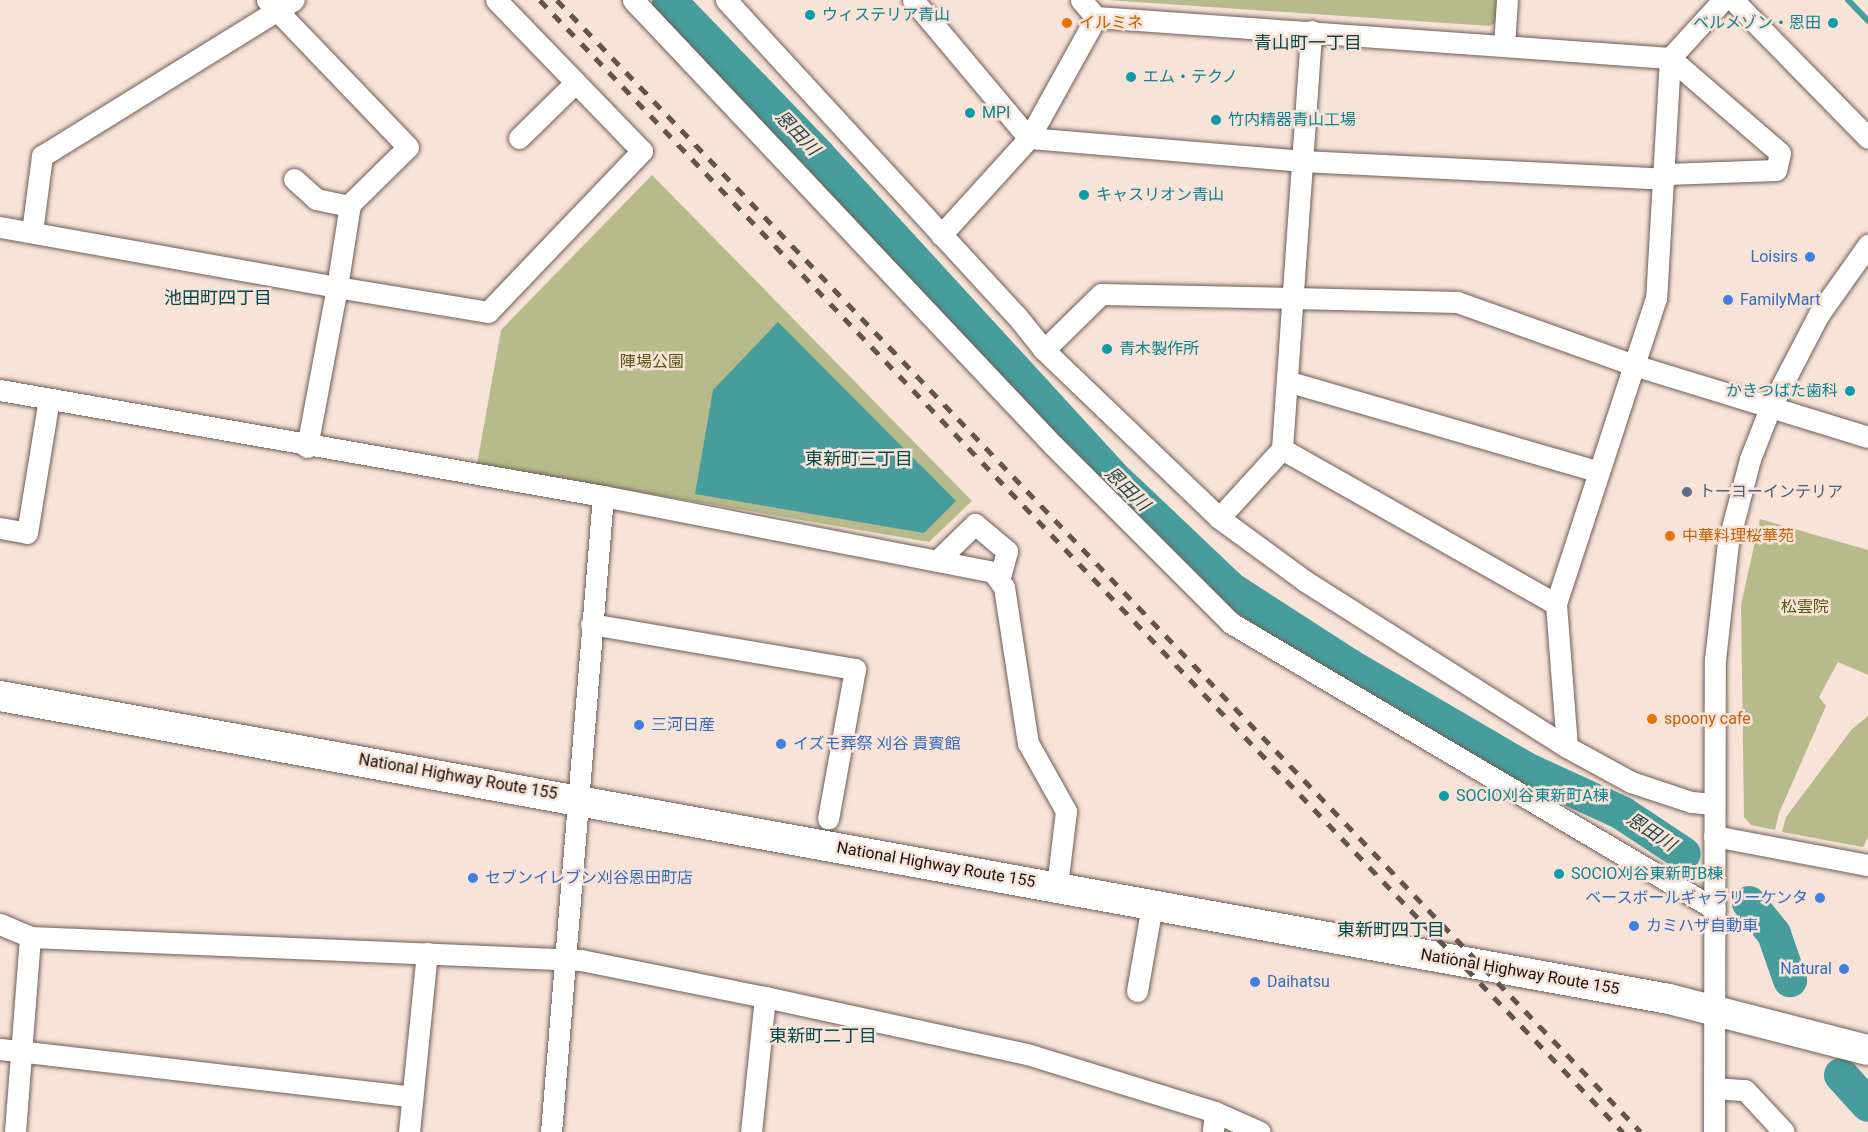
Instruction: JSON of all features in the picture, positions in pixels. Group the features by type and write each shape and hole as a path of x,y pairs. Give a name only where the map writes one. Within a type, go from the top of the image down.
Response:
{"highway":[{"name":"National Highway Route 155","path":"0,696 578,798 1669,999 1868,1050"}],"street":[{"path":"0,226 488,312 642,152 574,84 496,0"},
{"path":"633,0 1053,445 1230,623 1715,909"},
{"path":"726,0 1044,350 1219,518 1305,581 1567,747 1631,782 1691,802 1714,804"},
{"path":"913,0 1029,138 1302,161 1665,177 1776,170 1780,153 1670,58 1311,31 1096,18 1081,0"},
{"path":"1504,46 1507,0"},
{"path":"1567,747 1556,604 1597,471 1656,297 1665,177 1670,58 1723,0"},
{"path":"1733,0 1868,138"},
{"path":"32,232 42,156 279,4 408,147 350,206 338,286 307,447"},
{"path":"941,235 1029,138 1096,18"},
{"path":"1219,518 1282,449 1290,382 1311,31"},
{"path":"519,138 574,84"},
{"path":"294,179 316,199 350,206"},
{"path":"1714,1132 1716,625 1721,586 1749,459 1770,408 1819,314 1868,245"},
{"path":"1044,350 1101,294 1457,302 1634,366 1868,437"},
{"path":"1290,382 1597,471"},
{"path":"0,390 307,447 603,496 993,572 1000,578"},
{"path":"0,528 27,533 49,399"},
{"path":"1282,449 1556,604"},
{"path":"551,1132 603,496"},
{"path":"937,561 975,524 1007,551 1000,578 1028,743 1066,811 1057,887"},
{"path":"591,624 855,669 828,819"},
{"path":"1714,836 1866,860"},
{"path":"1137,991 1152,905"},
{"path":"0,924 30,937 564,958 765,997 1027,1054 1214,1122 1260,1132"},
{"path":"15,1132 30,937"},
{"path":"409,1132 427,953"},
{"path":"751,1132 765,997"},
{"path":"0,1049 412,1097"},
{"path":"1714,1088 1745,1090 1784,1132"}],"green space":[{"path":"1108,0 1502,0 1501,19 1490,26"},
{"name":"陣場公園","path":"652,175 972,501 929,542 477,464 501,330"},
{"name":"松雲院","path":"1760,519 1868,550 1868,675 1838,662 1819,697 1826,706 1779,813 1775,830 1751,825 1744,817 1741,605"},
{"path":"1868,716 1868,837 1863,847 1782,832 1786,817 1852,729"}],"water":[{"path":"778,322 956,501 924,533 695,494 713,390"}],"waterway":[{"name":"恩田川","path":"669,0 819,156 1111,475 1231,589 1350,666 1526,769 1622,813 1684,854"},
{"path":"1848,0 1868,21"},
{"name":"恩田川","path":"1749,903 1774,934 1790,980"},
{"name":"恩田川","path":"1841,1075 1868,1105"}],"railway":[{"path":"540,0 1623,1132"},
{"path":"557,0 1641,1132"}],"place":[{"name":"ウィステリア青山","path":"810,15"},
{"name":"イルミネ","path":"1067,23"},
{"name":"ベルメゾン・恩田","path":"1833,23"},
{"name":"エム・テクノ","path":"1131,77"},
{"name":"MPI","path":"970,113"},
{"name":"竹内精器青山工場","path":"1216,120"},
{"name":"キャスリオン青山","path":"1084,195"},
{"name":"Loisirs","path":"1810,257"},
{"name":"FamilyMart","path":"1728,300"},
{"name":"青木製作所","path":"1107,349"},
{"name":"かきつばた歯科","path":"1850,391"},
{"name":"トーヨーインテリア","path":"1687,492"},
{"name":"中華料理桜華苑","path":"1670,536"},
{"name":"spoony cafe","path":"1652,719"},
{"name":"三河日産","path":"639,725"},
{"name":"イズモ葬祭 刈谷 貴賓館","path":"781,744"},
{"name":"SOCIO刈谷東新町A棟","path":"1444,796"},
{"name":"SOCIO刈谷東新町B棟","path":"1559,874"},
{"name":"セブンイレブン刈谷恩田町店","path":"473,878"},
{"name":"ベースボールギャラリーケンタ","path":"1820,898"},
{"name":"カミハザ自動車","path":"1634,926"},
{"name":"Natural","path":"1844,969"},
{"name":"Daihatsu","path":"1255,982"}],"district":[{"name":"青山町一丁目","path":"1308,43"},
{"name":"池田町四丁目","path":"218,298"},
{"name":"東新町三丁目","path":"859,459"},
{"name":"東新町四丁目","path":"1391,930"},
{"name":"東新町二丁目","path":"823,1036"}]}
